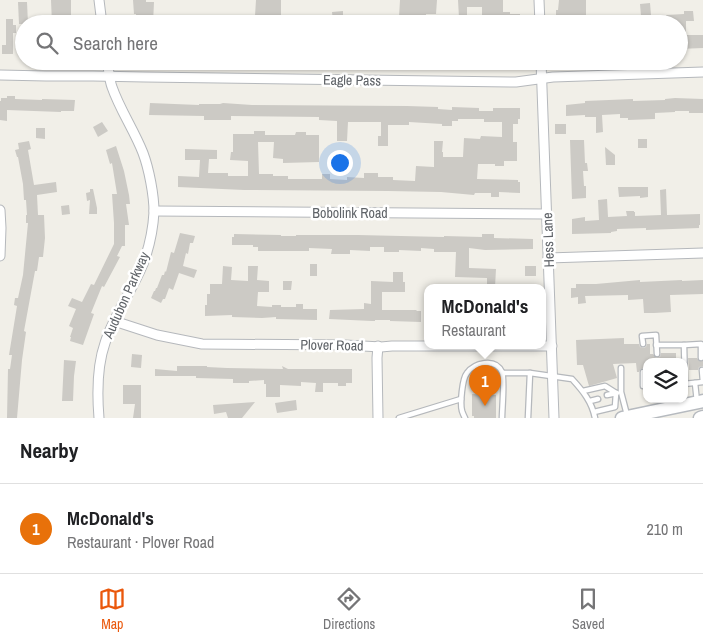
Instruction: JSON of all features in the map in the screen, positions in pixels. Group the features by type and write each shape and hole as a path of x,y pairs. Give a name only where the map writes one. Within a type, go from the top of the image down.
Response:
{"main road":[{"path":"625,417 700,402"}],"street":[{"path":"99,0 101,15"},
{"path":"539,0 540,15"},
{"name":"Audubon Parkway","path":"99,418 99,373 105,343 142,265 151,233 154,211 154,200 143,153 118,102 109,70"},
{"name":"Hess Lane","path":"541,70 554,418"},
{"name":"Eagle Pass","path":"0,75 516,82 542,80 552,77 703,72"},
{"path":"0,210 0,256"},
{"name":"Bobolink Road","path":"154,211 546,214"},
{"path":"548,258 703,253"},
{"name":"Plover Road","path":"114,321 156,334 202,344 424,346"},
{"path":"378,346 378,418"},
{"name":"Plover Road","path":"546,346 552,346"}],"lane":[{"path":"643,344 642,336 656,335 657,354"},
{"path":"656,345 701,344 701,358"},
{"path":"684,345 684,358"},
{"path":"465,418 461,399 466,374 477,364 488,362 498,367 503,373 502,418"},
{"path":"503,373 530,373 572,379 590,401 594,415 615,407 621,368"},
{"path":"688,384 703,382 702,370"},
{"path":"528,418 530,373"},
{"path":"695,383 700,402"},
{"path":"583,391 605,386 618,392 625,417"},
{"path":"608,396 618,392"},
{"path":"590,401 598,398"},
{"path":"399,418 461,399"}],"building":[{"path":"51,0 71,0 71,15 52,15"},
{"path":"133,0 154,2 153,15 134,14"},
{"path":"256,0 281,0 281,15 255,15"},
{"path":"400,0 437,0 436,14 399,15"},
{"path":"458,0 503,0 503,12 520,14 482,15 482,7 467,7 467,15 459,15"},
{"path":"559,0 586,0 586,15 556,15 556,10 558,10"},
{"path":"18,2 27,2 28,15 19,15"},
{"path":"650,3 651,15 641,15 640,4"},
{"path":"343,11 343,15 332,15 332,12"},
{"path":"684,11 693,11 694,21 688,21 688,15 666,15 684,14"},
{"path":"6,19 13,19 15,33 13,33 13,54 2,54 2,45 6,45"},
{"path":"688,35 703,35 703,48 688,49"},
{"path":"7,96 15,96 15,99 75,100 74,111 7,110 7,121 0,120 0,101 1,98 7,98"},
{"path":"675,98 703,99 703,113 675,111 655,113 655,119 628,120 628,118 620,118 620,114 602,115 603,132 596,133 596,117 585,117 585,115 566,116 566,105 585,103 585,101 665,100"},
{"path":"150,103 407,106 438,107 438,109 452,110 452,107 479,108 479,111 493,111 493,108 520,108 518,124 513,124 513,142 517,142 517,161 504,161 504,166 478,164 477,179 518,180 520,182 520,193 499,192 499,197 491,197 491,193 475,193 474,195 441,192 244,190 178,187 178,176 199,177 200,160 185,160 185,149 217,150 217,159 209,159 208,173 248,176 248,161 230,160 231,152 233,152 233,134 254,134 254,131 265,131 265,135 295,135 296,132 306,132 306,135 319,135 319,162 283,163 283,159 273,158 274,142 258,142 259,174 288,176 288,179 322,179 322,174 330,174 330,179 347,180 347,177 364,178 364,173 378,173 378,177 393,177 393,180 415,181 416,166 434,167 434,141 443,141 443,157 463,157 464,138 480,139 481,136 502,137 502,122 484,122 484,119 458,119 458,121 452,121 452,126 409,122 409,125 388,125 388,146 378,146 378,136 381,136 381,122 348,122 347,141 337,141 337,121 319,120 319,117 231,116 231,120 204,120 204,116 149,115"},
{"path":"102,122 108,131 98,137 93,127"},
{"path":"555,124 566,124 566,134 555,134"},
{"path":"36,128 45,128 45,139 36,138"},
{"path":"638,139 647,139 647,148 638,148"},
{"path":"570,140 584,140 585,163 587,163 588,171 583,171 586,198 572,199"},
{"path":"29,141 31,149 28,150 34,185 56,182 57,192 37,195 38,215 44,215 45,238 43,257 39,257 37,271 35,271 24,331 26,332 17,418 7,418 8,369 10,369 12,355 9,355 17,306 14,305 15,298 18,298 23,275 28,223 26,223 26,200 24,200 23,184 15,150 19,149 18,143"},
{"path":"116,146 129,195 130,204 126,204 129,225 125,225 125,246 122,246 117,256 120,257 104,287 102,286 91,313 94,314 83,345 70,341 73,328 69,326 76,309 68,306 72,298 82,302 91,284 94,285 114,244 112,194 117,194 112,163 110,164 106,150"},
{"path":"605,147 615,155 615,165 606,165"},
{"path":"618,187 648,187 648,197 619,197"},
{"path":"90,189 93,189 97,214 89,214 90,200 87,201 86,193 90,192"},
{"path":"666,189 667,215 700,214 699,228 617,229 617,231 611,233 572,234 572,219 585,217 585,221 599,220 598,200 607,199 608,217 627,216 626,211 634,211 635,216 661,215 660,190"},
{"path":"69,205 70,214 62,215 61,206"},
{"path":"180,233 195,236 193,243 190,243 188,254 186,253 183,266 197,270 194,278 179,273 173,290 169,288 165,299 161,303 151,298 162,275 166,272 171,252 174,253"},
{"path":"234,234 482,237 482,234 494,234 494,238 533,239 533,249 485,250 469,248 469,268 496,269 495,284 487,284 487,278 455,277 456,252 434,252 434,249 421,248 421,251 399,250 399,252 384,252 384,247 370,247 370,251 350,250 350,254 331,254 332,249 309,248 309,251 258,251 258,247 253,247 253,245 232,245 232,237 234,237"},
{"path":"310,264 317,264 317,276 310,276"},
{"path":"223,266 232,267 231,280 248,281 248,266 258,266 257,280 269,281 269,292 258,292 257,306 272,307 272,305 281,305 281,307 296,307 296,304 303,304 303,309 317,309 317,320 276,319 276,317 232,317 232,315 205,316 205,305 207,305 207,294 210,294 210,284 222,284"},
{"path":"525,266 536,266 536,276 525,276"},
{"path":"393,272 403,272 405,292 382,292 382,310 421,311 421,322 329,319 330,310 364,309 364,303 371,304 371,281 393,282"},
{"path":"640,280 640,282 703,280 703,294 670,295 671,312 654,313 644,313 643,299 628,300 628,295 585,296 586,303 578,304 578,297 571,298 571,288 576,288 576,284"},
{"path":"283,281 292,281 291,290 283,290"},
{"path":"624,338 624,344 639,344 643,348 650,344 650,354 653,354 656,358 643,358 643,368 639,372 637,372 636,363 613,364 617,378 589,386 583,365 577,365 576,340"},
{"path":"661,353 676,353 676,358 656,358 660,357"},
{"path":"132,354 142,355 141,368 131,367"},
{"path":"688,358 697,358 699,361 703,361 703,366 699,367 698,370 689,370"},
{"path":"64,360 76,361 73,401 62,401"},
{"path":"177,366 283,369 282,366 288,369 352,369 352,383 346,383 346,386 338,386 338,383 323,383 323,392 315,392 316,383 301,382 301,386 280,385 280,397 266,397 266,384 264,384 264,380 249,381 249,383 233,383 233,379 196,378 196,376 155,376 155,369 177,371"},
{"path":"123,385 141,385 141,418 133,418 135,404 123,404"},
{"path":"472,394 496,395 496,418 474,418 472,416"},
{"path":"296,400 297,410 277,413 275,403"},
{"path":"255,402 242,418 228,418 226,412 214,414 213,405"}],"place":[{"name":"McDonald's","path":"485,406"}]}
